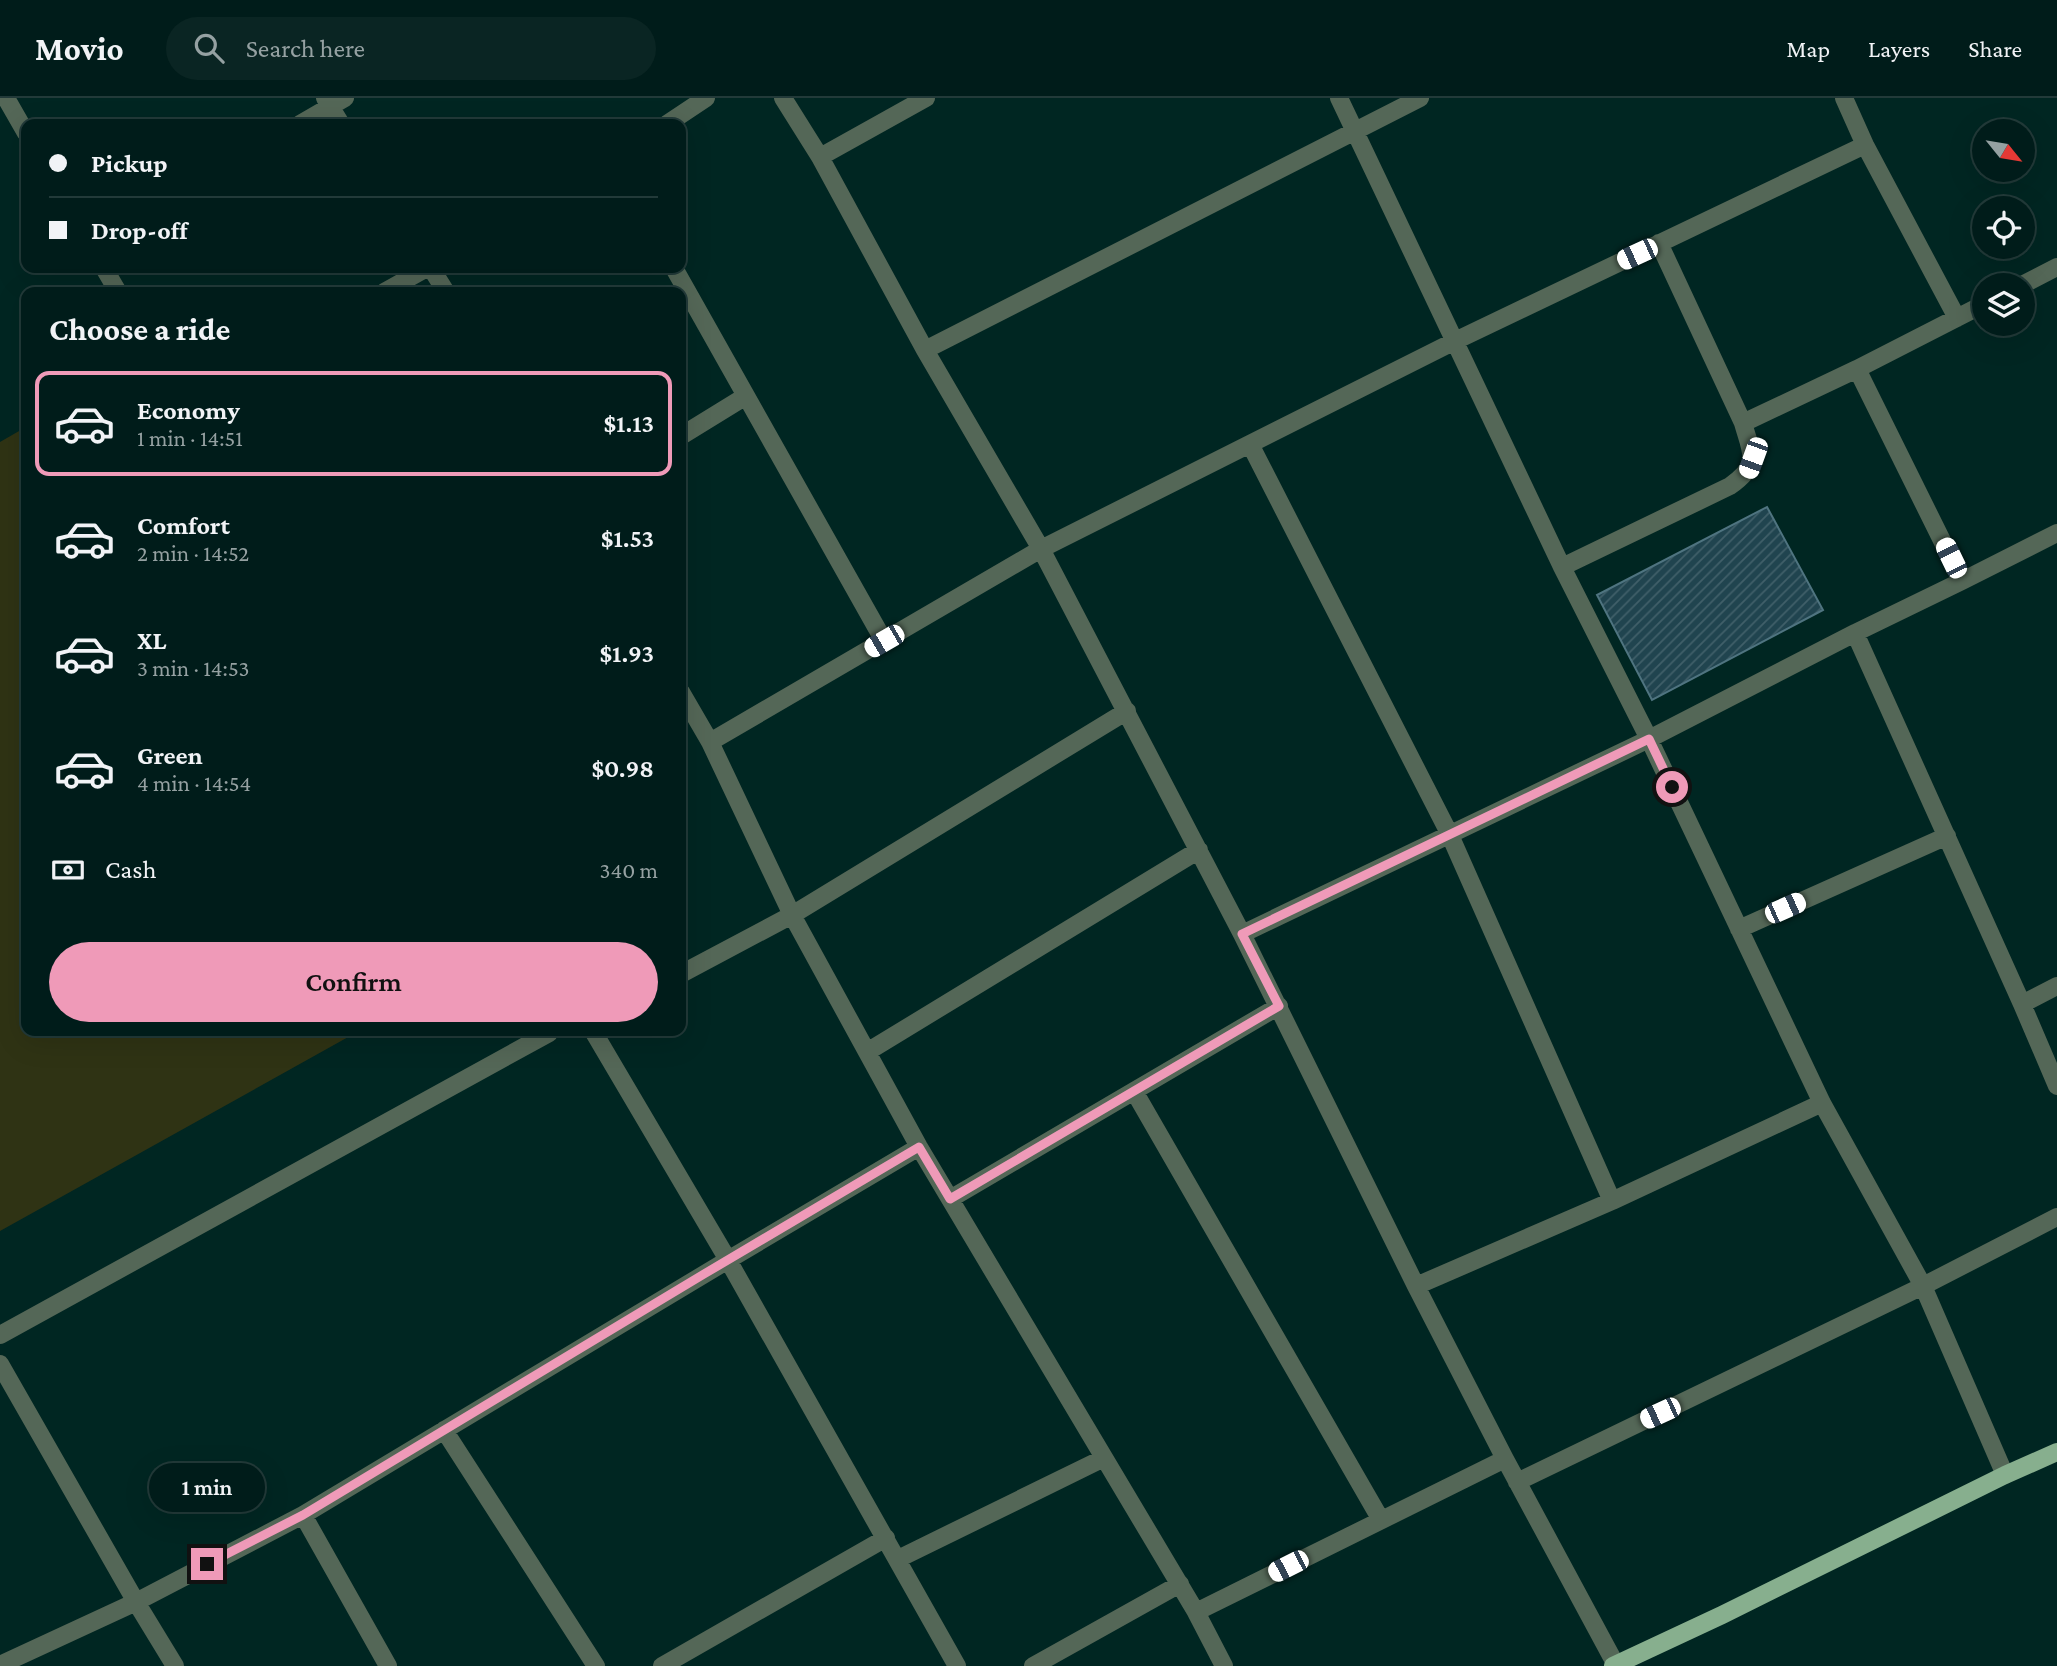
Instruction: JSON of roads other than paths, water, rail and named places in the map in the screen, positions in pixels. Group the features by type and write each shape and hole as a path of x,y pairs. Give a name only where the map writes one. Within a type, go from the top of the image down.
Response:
{"main road":[{"path":"1615,1665 2057,1452"}],"street":[{"path":"6,98 21,124"},
{"path":"674,119 706,98"},
{"path":"820,157 926,98"},
{"path":"1339,98 1562,567 1649,739 1822,1103 1923,1286 2006,1475"},
{"path":"925,350 1420,98"},
{"path":"1844,98 1865,145 1957,318"},
{"path":"785,99 820,157 925,350 1041,549 1127,711 1279,1006 1504,1459 1615,1665"},
{"path":"307,119 333,101 339,119"},
{"path":"710,742 1041,549 1455,341 1865,145"},
{"path":"1562,567 1730,486 1746,474 1753,458 1743,423 1659,243"},
{"path":"2035,278 2057,267"},
{"path":"393,287 420,273"},
{"path":"686,289 884,641"},
{"path":"1743,423 1972,310"},
{"path":"1857,369 1962,581"},
{"path":"686,433 746,396"},
{"path":"1250,444 1449,833 1612,1200"},
{"path":"1242,934 1649,739 1962,581 2055,540"},
{"path":"1855,633 2057,1086"},
{"path":"686,701 710,742 792,915 919,1147 1180,1584 1224,1666"},
{"path":"686,971 792,915 1127,711"},
{"path":"1739,929 1947,836"},
{"path":"867,1052 1199,850"},
{"path":"2022,1004 2057,986"},
{"path":"950,1199 1279,1006"},
{"path":"0,1335 544,1036"},
{"path":"596,1036 728,1260 957,1666"},
{"path":"1134,1091 1381,1520"},
{"path":"1416,1286 1612,1200 1822,1103"},
{"path":"0,1665 136,1602 303,1515 919,1147"},
{"path":"1517,1482 1923,1286 2057,1217"},
{"path":"0,1364 175,1666"},
{"path":"444,1430 596,1666"},
{"path":"898,1559 1104,1458"},
{"path":"1196,1612 1504,1459"},
{"path":"303,1515 388,1666"},
{"path":"662,1666 886,1538"},
{"path":"1033,1666 1180,1584"}]}
